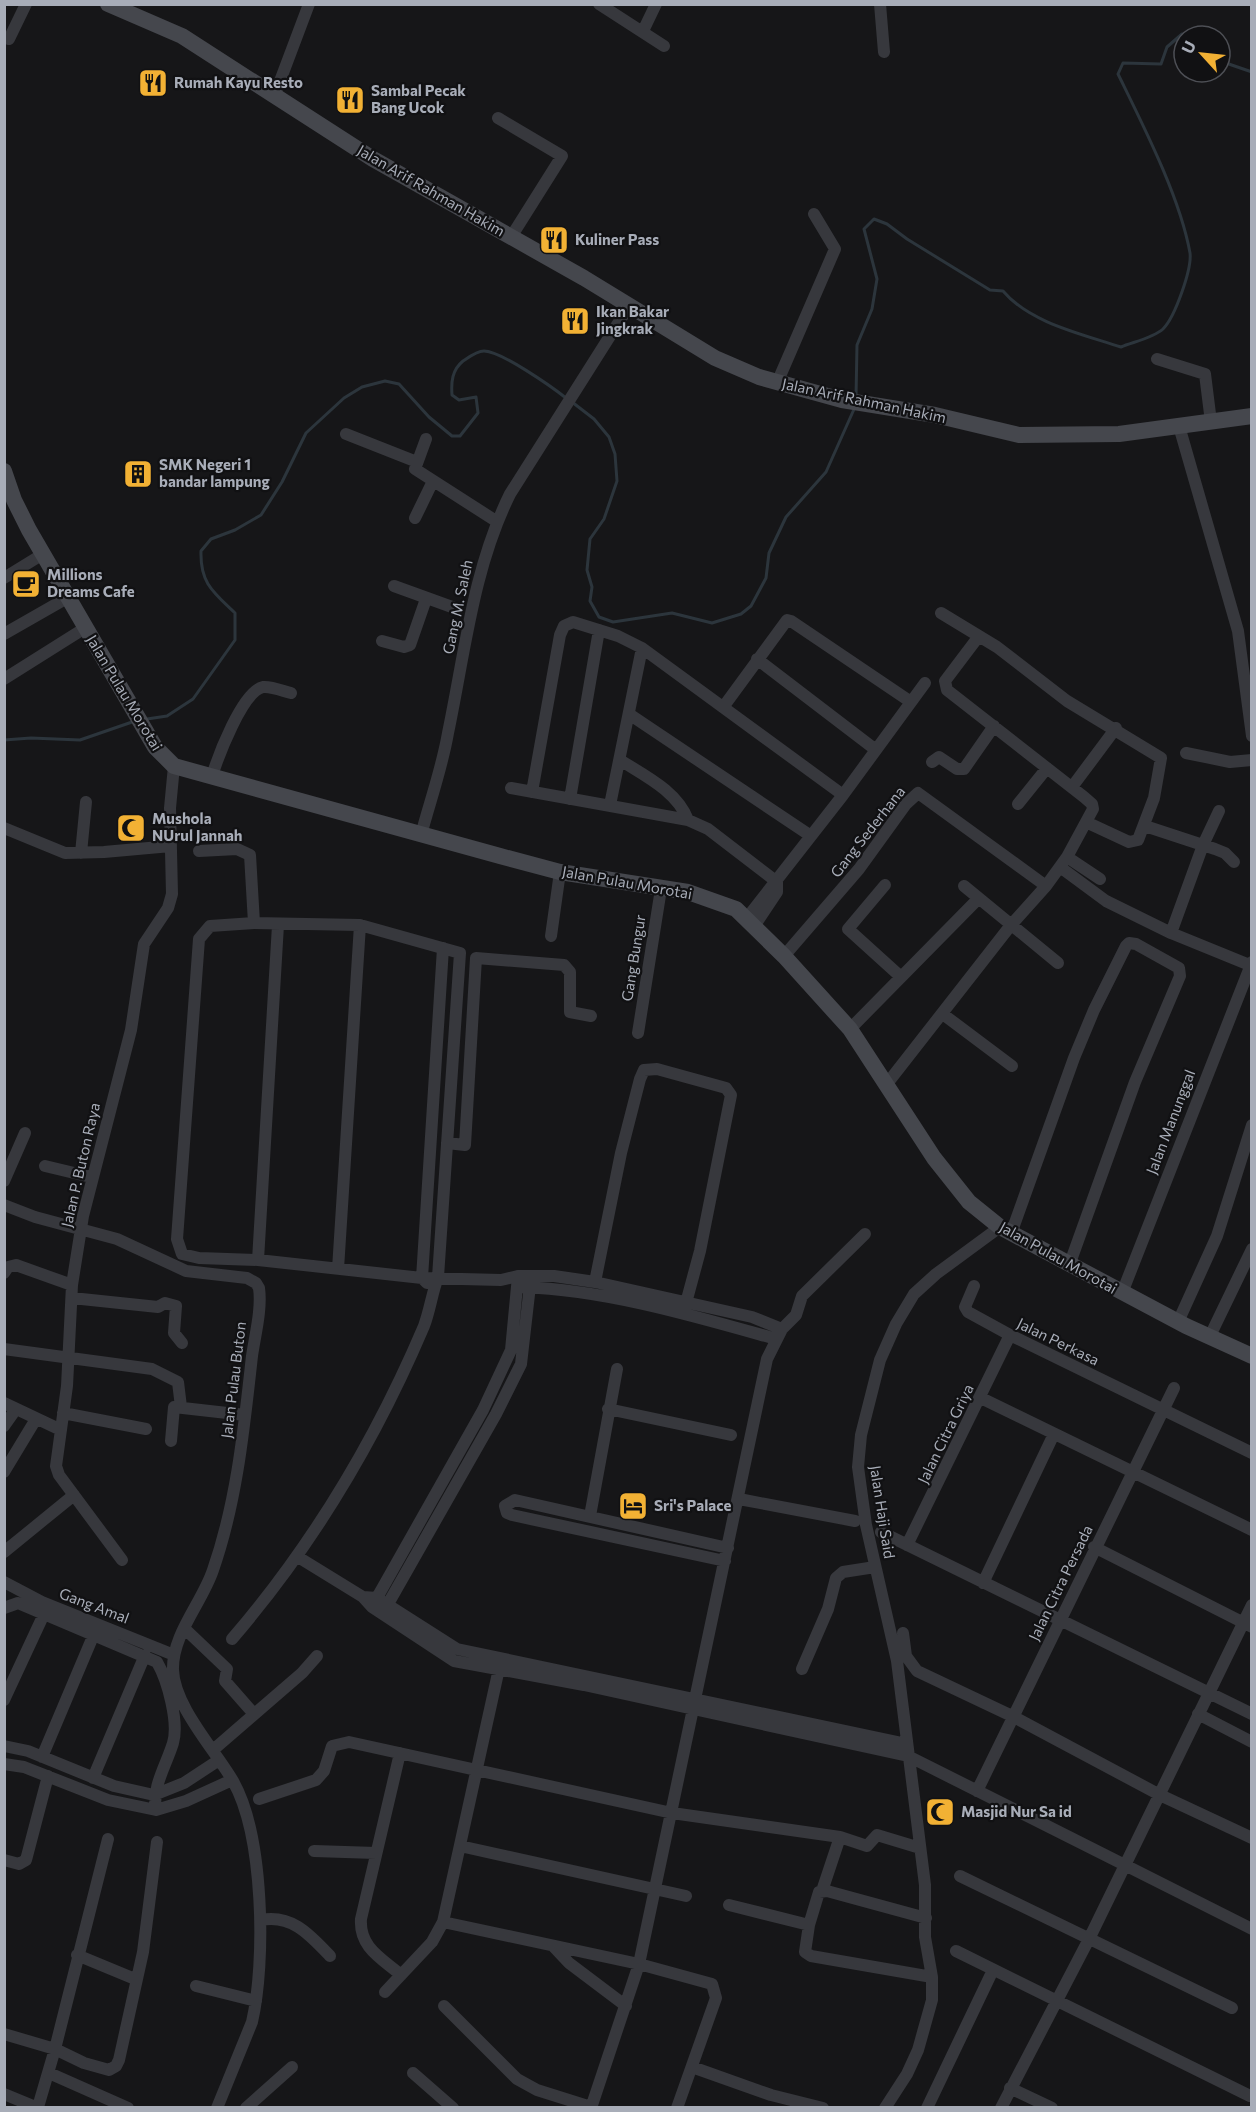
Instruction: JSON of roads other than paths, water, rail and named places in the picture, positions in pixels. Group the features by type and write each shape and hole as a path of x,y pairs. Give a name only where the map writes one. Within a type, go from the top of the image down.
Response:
{"street":[{"path":"9,39 26,4"},
{"path":"274,97 309,4"},
{"path":"599,4 664,46"},
{"path":"643,31 656,4"},
{"path":"880,4 884,52"},
{"name":"Jalan Arif Rahman Hakim","path":"115,6 182,36 373,159 512,237 715,358 777,383 842,400 935,415 1018,435 1119,434 1251,416"},
{"path":"498,118 562,156 512,237"},
{"path":"777,383 835,249 814,214"},
{"name":"Gang M. Saleh","path":"421,835 448,735 462,611 479,575 496,521 510,494 629,306"},
{"path":"1157,359 1205,374 1211,422"},
{"path":"1179,426 1238,631 1251,736"},
{"path":"346,434 417,462"},
{"path":"426,440 415,469 496,521"},
{"name":"Jalan Pulau Morotai","path":"4,471 9,503 43,554 162,756 174,766 560,872 713,899 736,909 784,956 850,1029 934,1158 969,1202 1006,1229 1122,1293 1251,1356"},
{"path":"415,518 432,481"},
{"path":"4,578 43,554"},
{"path":"394,586 462,611"},
{"path":"4,634 68,598"},
{"path":"382,641 404,647 410,645 426,599"},
{"path":"941,613 979,636 1067,700 1116,728 1161,758 1154,798 1138,840 1129,842 1086,822"},
{"path":"724,706 784,621 791,621 911,702"},
{"path":"532,792 561,630 573,622 642,648 843,795"},
{"path":"1238,631 1251,627"},
{"path":"4,679 85,628"},
{"path":"570,799 599,630"},
{"path":"886,1085 944,1015 1011,925 1046,886 1092,813 1092,804 945,686 945,681 979,636"},
{"path":"610,806 642,648"},
{"path":"757,659 876,750"},
{"path":"751,922 770,888 777,882 843,795 925,683"},
{"path":"212,776 226,738 255,692 267,687 291,693"},
{"path":"629,714 811,836"},
{"path":"932,762 939,758 957,769 964,769 994,726"},
{"path":"1072,787 1116,728"},
{"path":"1186,753 1230,762 1251,760"},
{"path":"620,760 673,795 684,808 688,820"},
{"name":"Jalan P. Buton Raya","path":"122,1560 59,1475 57,1466 68,1359 72,1285 91,1177 131,1030 144,944 170,902 174,766"},
{"path":"1018,804 1047,768"},
{"path":"511,788 688,820 708,830 777,882"},
{"name":"Gang Sederhana","path":"784,956 825,911 906,804 918,793 1046,886"},
{"path":"81,853 86,802"},
{"path":"1171,933 1203,845 1219,811"},
{"path":"1145,826 1225,853 1234,862"},
{"path":"4,828 65,853 171,846"},
{"path":"199,851 237,849 250,855 254,923"},
{"path":"1063,862 1100,879"},
{"path":"1063,862 1106,901 1171,933 1251,965"},
{"path":"551,936 560,872"},
{"path":"885,885 848,929 901,976"},
{"path":"964,886 1058,963"},
{"name":"Gang Bungur","path":"638,1033 661,889"},
{"path":"850,1029 978,899"},
{"path":"591,1016 570,1012 570,972 564,965 476,957 360,925 254,923 210,926 199,939 177,1239 182,1254 190,1257 258,1260 422,1278 524,1282 779,1334"},
{"path":"258,1260 278,925"},
{"path":"338,1269 360,925"},
{"path":"1006,1229 1094,1010 1126,946 1130,943 1136,944 1179,968 1180,976 1136,1082 1070,1263"},
{"path":"433,1290 422,1278 442,948"},
{"path":"232,1639 298,1557 363,1448 409,1360 425,1323 438,1277 460,953"},
{"path":"447,1143 465,1145 476,957"},
{"name":"Jalan Manunggal","path":"1122,1293 1189,1117 1251,965"},
{"path":"944,1015 1012,1066"},
{"path":"595,1282 621,1153 640,1079 644,1070 657,1069 726,1088 731,1095 700,1251 686,1303"},
{"path":"1178,1322 1217,1236 1251,1125"},
{"path":"4,1181 25,1133"},
{"path":"45,1166 91,1177"},
{"path":"4,1205 34,1217 81,1228"},
{"name":"Jalan Pulau Buton","path":"81,1228 117,1239 186,1271 224,1274 256,1283 260,1292 234,1493 220,1549 206,1590 174,1655"},
{"name":"Jalan Haji Said","path":"885,2108 907,2074 918,2050 928,2018 932,1977 926,1937 920,1848 897,1661 875,1567 858,1467 861,1435 880,1360 896,1324 914,1294 936,1274 1006,1229"},
{"path":"444,2006 517,2079 537,2090 591,2107 639,1964 767,1359 779,1334 795,1315 802,1296 865,1234"},
{"path":"1210,1336 1251,1249"},
{"path":"4,1273 8,1267 16,1265 72,1285"},
{"path":"524,1282 554,1276 595,1282 752,1317 779,1334"},
{"path":"380,1606 496,1414 521,1364 524,1282"},
{"name":"Jalan Perkasa","path":"974,1286 966,1300 965,1307 968,1312 1010,1335 1251,1453"},
{"path":"72,1298 158,1307 165,1303 176,1306 178,1308 174,1333 182,1343"},
{"name":"Jalan Citra Griya","path":"907,1545 1010,1335"},
{"path":"4,1349 152,1369 178,1382 181,1407"},
{"path":"590,1516 617,1369"},
{"name":"Jalan Citra Persada","path":"977,1791 1094,1547 1174,1388"},
{"path":"981,1398 1053,1436 1251,1530"},
{"path":"4,1403 61,1430"},
{"path":"171,1440 172,1410 181,1407 245,1415"},
{"path":"4,1426 16,1409"},
{"path":"608,1409 731,1435"},
{"path":"63,1413 146,1430"},
{"path":"4,1472 36,1419"},
{"path":"983,1583 1053,1436"},
{"path":"4,1552 74,1495"},
{"path":"739,1499 855,1521"},
{"path":"725,1562 509,1514 505,1506 515,1500 728,1548"},
{"path":"882,1532 1251,1714"},
{"path":"1094,1547 1247,1624"},
{"path":"298,1557 363,1597 457,1649 500,1664 584,1685 694,1704 908,1755 944,1776 1251,1929"},
{"path":"802,1669 828,1609 836,1578 843,1572 875,1567"},
{"name":"Gang Amal","path":"4,1582 42,1602 174,1655"},
{"path":"4,1608 18,1603 145,1655 159,1665 175,1718 174,1741 154,1795 156,1810"},
{"path":"1001,2108 1089,1940 1207,1694 1247,1624 1251,1605"},
{"path":"4,1700 44,1614"},
{"path":"185,1629 227,1669 225,1681 254,1714"},
{"path":"903,1633 906,1656 913,1668 1012,1716 1160,1795 1251,1838"},
{"path":"42,1757 94,1634"},
{"path":"93,1778 145,1655"},
{"path":"174,1655 173,1672 177,1691 232,1780 245,1813 254,1850 261,1920 256,2001 252,2022 217,2108"},
{"path":"4,1746 28,1751 128,1790 154,1795 184,1783 216,1755 254,1714 302,1673 317,1656"},
{"path":"385,1992 432,1942 443,1922 500,1664"},
{"path":"1199,1712 1251,1742"},
{"path":"259,1799 316,1780 324,1772 329,1751 336,1744 349,1742 672,1813 840,1837 867,1846 877,1835 920,1848"},
{"path":"24,1767 28,1751"},
{"path":"400,1753 360,1932 366,1946 401,1975"},
{"path":"4,1764 24,1767 108,1800 156,1810 186,1802 232,1780"},
{"path":"4,1860 19,1864 26,1860 48,1776"},
{"path":"840,1837 809,1925 805,1952 828,1960 932,1977"},
{"path":"5,2095 38,2108 49,2073 108,1839"},
{"path":"4,2034 55,2049 102,2069 113,2069 119,2060 143,1952 157,1842"},
{"path":"460,1846 686,1896"},
{"path":"314,1851 376,1853"},
{"path":"960,1876 1232,2008"},
{"path":"820,1892 839,1893 926,1918"},
{"path":"729,1905 809,1925"},
{"path":"261,1920 283,1920 302,1928 330,1956"},
{"path":"443,1922 706,1980 715,1990 716,1998 677,2108"},
{"path":"553,1946 569,1963 626,2006"},
{"path":"956,1952 1057,2000 1249,2099"},
{"path":"78,1955 135,1980"},
{"path":"927,2108 993,1970"},
{"path":"196,1986 256,2001"},
{"path":"246,2108 292,2067"},
{"path":"692,2067 771,2095 822,2108"},
{"path":"49,2073 128,2108"},
{"path":"412,2073 453,2108"},
{"path":"1010,2088 1052,2108"}],"waterway":[{"path":"856,397 857,345 872,309 877,279 864,229 874,219 887,224 907,239 990,290 1003,291 1027,311 1057,326 1121,347 1163,329 1173,314 1182,293 1190,253 1169,185 1118,74 1123,63 1161,64 1167,47 1172,43"},
{"path":"1232,65 1252,72"},
{"path":"147,719 167,716 193,699 235,640 235,613 209,586 203,571 201,551 211,539 235,530 261,515 282,482 306,433 344,398 362,387 385,381 399,384 429,417 452,436 460,436 478,413 476,397 459,400 452,395 453,376 456,368 463,361 484,351 514,363 566,398"},
{"path":"572,402 594,419 609,437 615,454 617,481 604,519 590,539 587,570 592,587 590,601 599,617 613,622 672,613 712,623 741,614 751,606 766,578 769,553 786,517 826,472 855,407"},
{"path":"4,740 31,738 80,740 135,721"}],"tunnel":[{"path":"452,607 463,611"}],"place":[{"name":"Rumah Kayu Resto","path":"153,83"},
{"name":"Sambal Pecak Bang Ucok","path":"350,100"},
{"name":"Kuliner Pass","path":"554,240"},
{"name":"Ikan Bakar Jingkrak","path":"575,321"},
{"name":"SMK Negeri 1 bandar lampung","path":"138,474"},
{"name":"Millions Dreams Cafe","path":"26,584"},
{"name":"Mushola NUrul Jannah","path":"131,828"},
{"name":"Sri's Palace","path":"633,1506"},
{"name":"Masjid Nur Sa id","path":"940,1812"}]}
